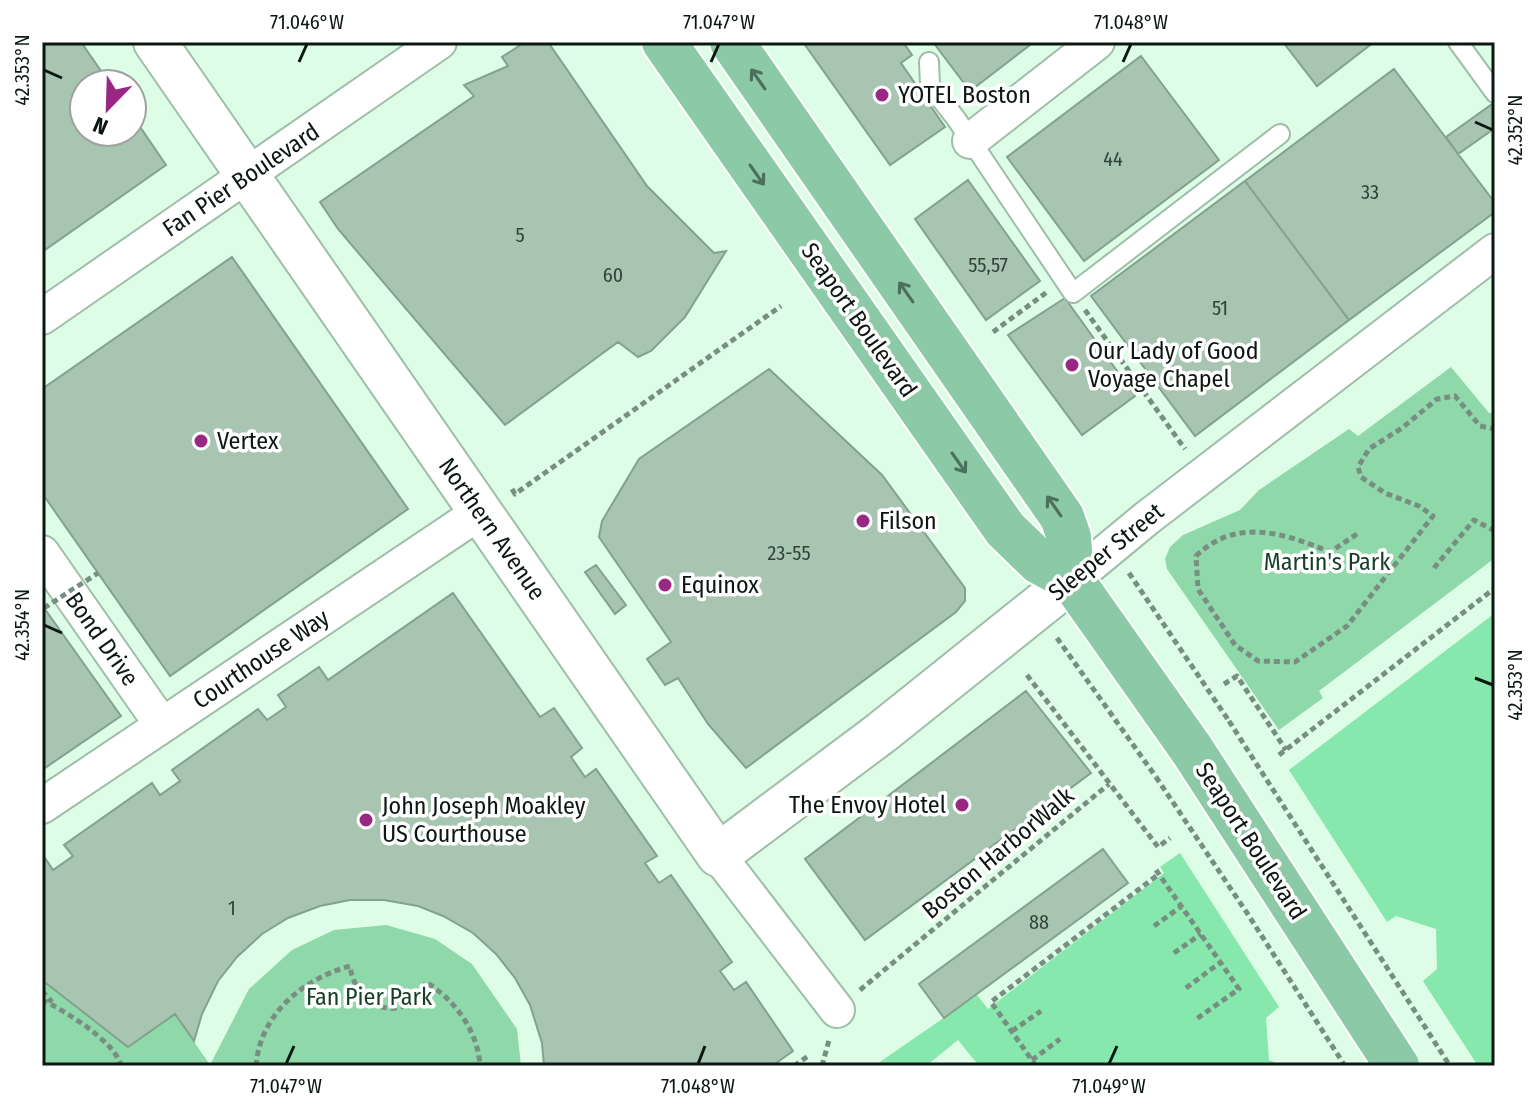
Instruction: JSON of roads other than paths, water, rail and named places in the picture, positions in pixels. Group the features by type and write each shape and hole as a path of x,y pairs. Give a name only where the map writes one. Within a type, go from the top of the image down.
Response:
{"main road":[{"name":"Seaport Boulevard","path":"664,42 1005,529 1039,562 1072,580 1192,750 1397,1066"},
{"path":"732,42 1062,517 1069,537 1072,580"}],"street":[{"name":"Northern Avenue","path":"155,42 247,176 493,497 718,855 837,1010"},
{"name":"Fan Pier Boulevard","path":"42,317 439,42"},
{"path":"970,141 1097,42"},
{"name":"Sleeper Street","path":"718,855 881,733 1159,508 1495,251"},
{"name":"Courthouse Way","path":"42,806 493,497"},
{"name":"Bond Drive","path":"42,553 162,725"}],"lane":[{"path":"1458,42 1495,93"},
{"path":"929,62 930,85 1069,286 1280,134"}],"place":[{"name":"YOTEL Boston","path":"882,95"},
{"name":"Our Lady of Good Voyage Chapel","path":"1072,365"},
{"name":"Vertex","path":"201,441"},
{"name":"Filson","path":"863,521"},
{"name":"Equinox","path":"665,585"},
{"name":"The Envoy Hotel","path":"962,805"},
{"name":"John Joseph Moakley US Courthouse","path":"366,820"}],"park label":[{"name":"Martin's Park","path":"1327,562"},
{"name":"Fan Pier Park","path":"369,997"}]}
